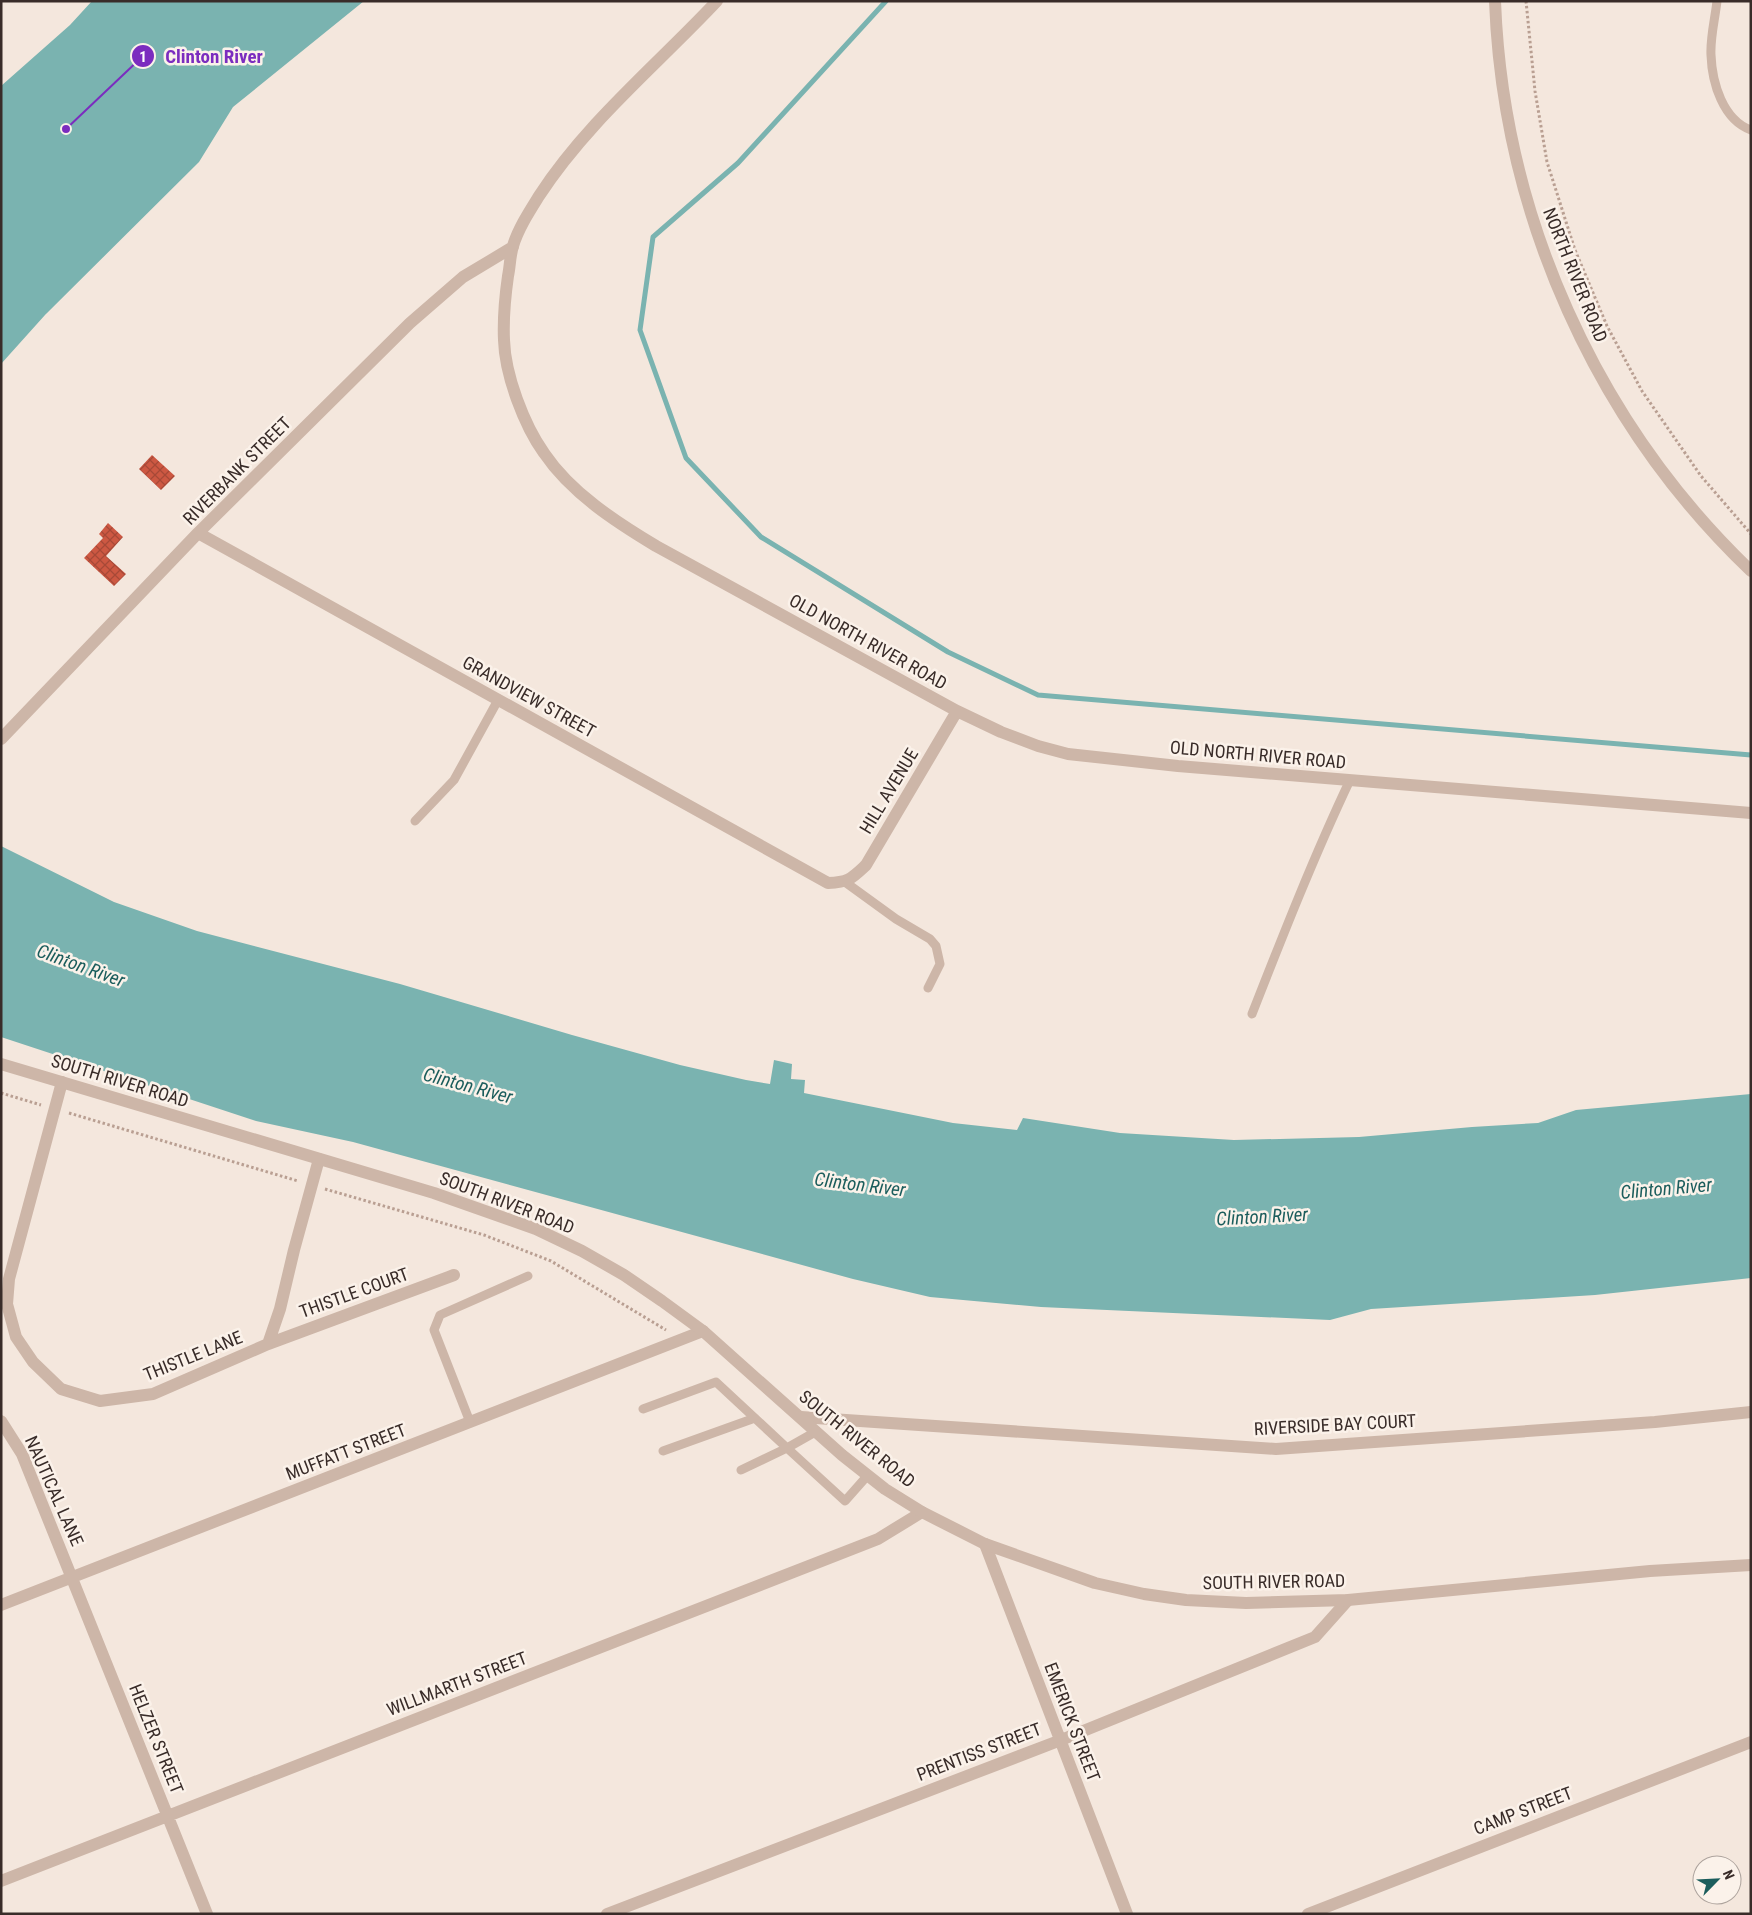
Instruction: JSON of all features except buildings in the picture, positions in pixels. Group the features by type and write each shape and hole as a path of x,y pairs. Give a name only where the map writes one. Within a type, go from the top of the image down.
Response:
{"street":[{"name":"OLD NORTH RIVER ROAD","path":"717,1 588,132 540,195 512,247 504,305 504,342 513,385 524,415 544,454 583,495 631,531 656,546 957,711 1001,732 1038,746 1068,754 1178,766 1751,813"},
{"name":"NORTH RIVER ROAD","path":"1495,1 1498,51 1516,157 1539,240 1568,314 1615,403 1646,450 1708,528 1751,571"},
{"name":"RIVERBANK STREET","path":"1,739 198,533 410,323 463,277 512,247"},
{"name":"GRANDVIEW STREET","path":"198,533 821,880 828,883 845,882"},
{"name":"HILL AVENUE","path":"845,882 866,865 957,711"},
{"name":"SOUTH RIVER ROAD","path":"1,1064 434,1192 536,1229 624,1275 704,1331 885,1489 922,1512 985,1544 1095,1583 1144,1594 1186,1600 1246,1604 1348,1600 1650,1571 1751,1564"},
{"name":"THISTLE LANE","path":"62,1082 9,1279 7,1304 16,1337 33,1362 61,1389 100,1400 153,1394 268,1344 280,1309 319,1159"},
{"name":"THISTLE COURT","path":"268,1344 454,1276"},
{"name":"MUFFATT STREET","path":"1,1605 704,1331"},
{"name":"RIVERSIDE BAY COURT","path":"801,1417 1276,1448 1655,1422 1751,1412"},
{"name":"NAUTICAL LANE","path":"1,1421 22,1454 72,1577"},
{"name":"WILLMARTH STREET","path":"1,1881 878,1538 922,1512"},
{"name":"EMERICK STREET","path":"985,1544 1127,1914"},
{"name":"HELZER STREET","path":"72,1577 208,1914"},
{"name":"PRENTISS STREET","path":"607,1914 1061,1740 1316,1637 1348,1600"},
{"name":"CAMP STREET","path":"1308,1914 1751,1742"}],"lane":[{"path":"1717,1 1711,55 1715,83 1726,110 1743,127 1751,130"},
{"path":"415,821 454,780 498,700"},
{"path":"1252,1014 1316,855 1350,780"},
{"path":"845,882 889,914 930,939 936,946 940,964 928,988"},
{"path":"470,1422 434,1330 440,1315 528,1276"},
{"path":"643,1408 716,1382 844,1501 868,1475"},
{"path":"663,1451 755,1418"},
{"path":"741,1470 817,1431"}],"path":[{"path":"1526,1 1535,91 1548,162 1579,259 1607,326 1642,391 1701,476 1751,534"},
{"path":"1,1093 484,1235 551,1261 681,1340"}],"water":[{"path":"92,1 364,1 233,107 199,162 45,315 1,364 1,86 70,25"},
{"path":"1,846 114,902 197,931 400,984 680,1065 746,1080 770,1084 774,1060 792,1064 791,1079 805,1080 804,1093 953,1123 1017,1130 1023,1118 1120,1133 1234,1140 1359,1137 1538,1123 1576,1110 1751,1094 1751,1278 1595,1295 1371,1309 1330,1320 1041,1307 930,1297 853,1279 353,1142 256,1121 1,1037"}],"waterway":[{"path":"886,1 738,163 653,237 640,330 686,458 761,537 948,652 1038,695 1751,755"}],"place":[{"name":"Clinton River","path":"66,129"}]}
